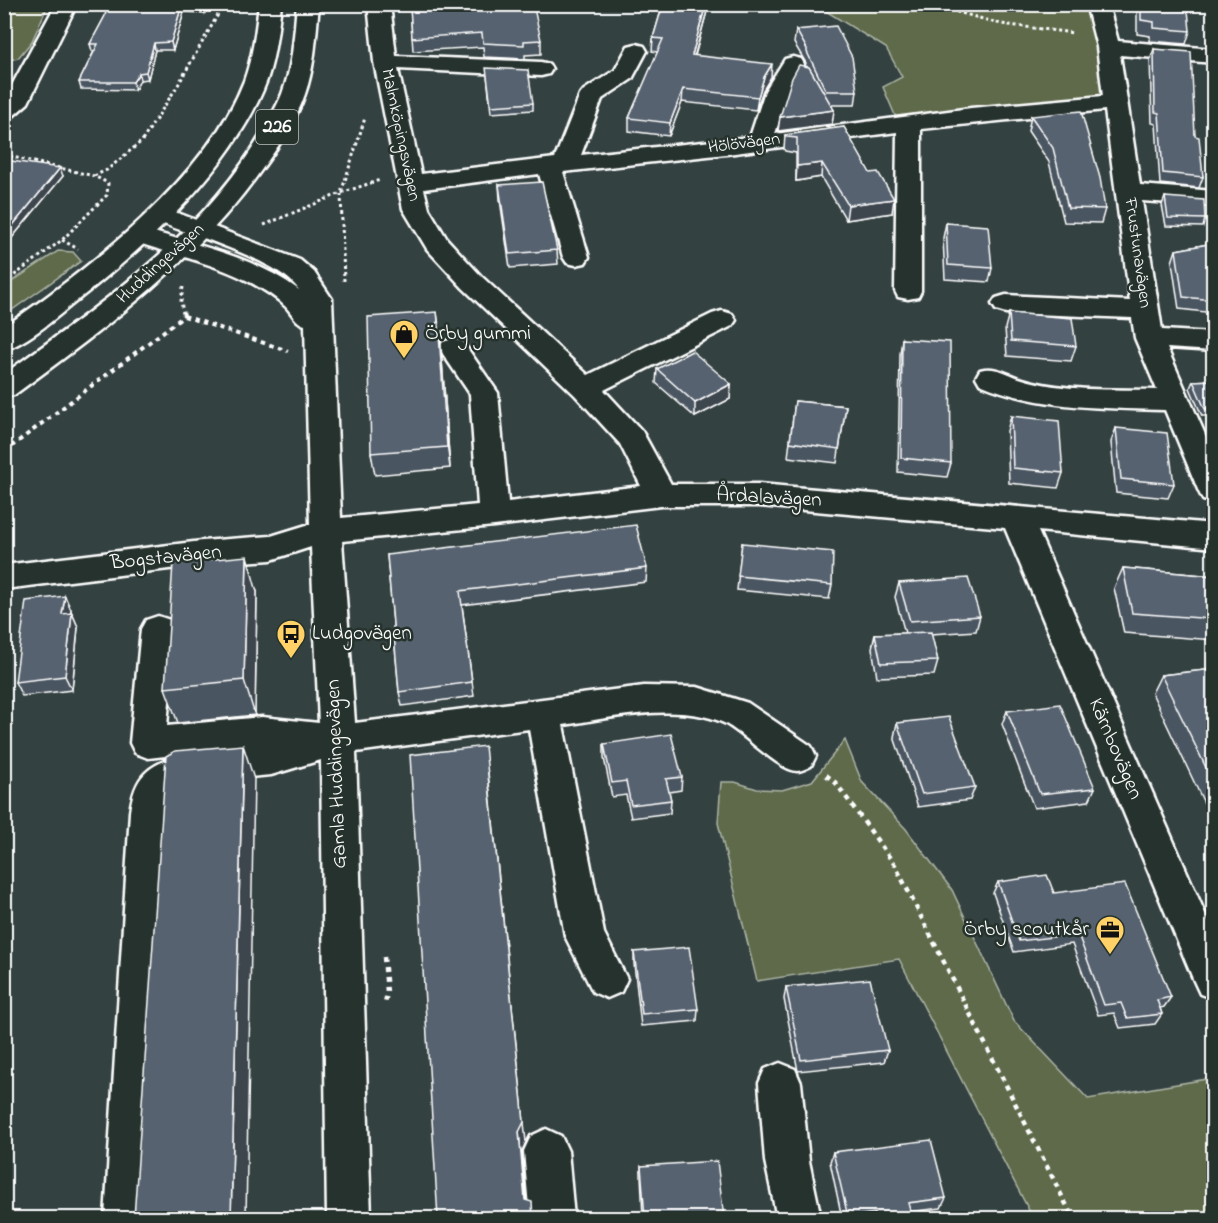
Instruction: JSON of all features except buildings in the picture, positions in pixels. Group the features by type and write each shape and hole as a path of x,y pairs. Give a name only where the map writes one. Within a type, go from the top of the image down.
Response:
{"street":[{"path":"10,107 67,4"},
{"name":"Huddingevägen","path":"4,341 61,302 139,236 162,214 205,164 237,120 257,74 270,4"},
{"name":"Huddingevägen","path":"4,388 94,322 180,250 201,230 255,163 289,106 303,53 308,4"},
{"name":"Frustunavägen","path":"1097,4 1108,47 1114,102 1152,346 1214,492"},
{"path":"379,7 402,10"},
{"name":"Malmköpingsvägen","path":"379,7 385,62 408,177 416,208 436,243 472,282 585,388 632,438 661,495"},
{"path":"1108,47 1214,56"},
{"path":"576,257 557,165 592,95 624,74 636,51"},
{"path":"385,62 541,69"},
{"path":"761,142 774,95 782,76 793,64"},
{"name":"Hölövägen","path":"408,177 557,165 1043,107 1114,102"},
{"path":"908,291 909,123"},
{"path":"1128,192 1214,199"},
{"name":"Gamla Huddingevägen","path":"162,214 291,267 305,278 318,299 326,531 338,740 349,1218"},
{"path":"139,236 266,278 300,303 318,330"},
{"path":"1006,304 1145,310"},
{"path":"585,388 722,320"},
{"path":"1152,346 1214,342"},
{"path":"1152,346 1214,360"},
{"path":"453,348 484,393 494,515"},
{"path":"990,377 1008,387 1040,393 1176,401"},
{"name":"Årdalavägen","path":"326,531 494,515 661,495 759,495 1214,536"},
{"name":"Kärnbovägen","path":"1016,517 1214,981"},
{"name":"Bogstavägen","path":"4,577 202,553 271,548 326,531"},
{"path":"158,628 148,743 262,731 338,740"},
{"path":"127,1218 151,791 166,776 186,768 271,760 338,740 644,700 697,701 736,713 798,756"},
{"path":"543,712 585,936 607,978"},
{"path":"780,1083 788,1161 799,1218"},
{"path":"546,1150 552,1218"}],"path":[{"path":"94,176 107,170 142,141 178,86 224,4"},
{"path":"909,4 943,8 1001,24 1084,35 1108,47"},
{"path":"4,155 94,176 108,183 107,195 62,240 4,283"},
{"path":"236,243 254,229 319,202 408,177"},
{"path":"184,316 181,302 183,286 214,260"},
{"path":"184,316 288,351 290,359"},
{"path":"4,452 184,316"},
{"path":"798,756 836,783 895,865 1073,1218"}],"green space":[{"path":"5,4 48,5 32,41 18,58 5,61"},
{"path":"816,5 1091,5 1103,35 1098,63 1105,87 1100,95 1073,101 897,120 883,87 902,77 886,48"},
{"path":"58,251 73,252 81,261 5,315 5,286"},
{"path":"845,740 862,782 906,829 952,890 1014,1021 1088,1099 1213,1078 1213,1218 1033,1218 899,959 757,981 718,823 721,782 735,782 757,789 782,790 812,781"}],"place":[{"name":"Örby gummi","path":"404,360"},
{"name":"Ludgovägen","path":"291,660"},
{"name":"Örby scoutkår","path":"1110,956"}]}
